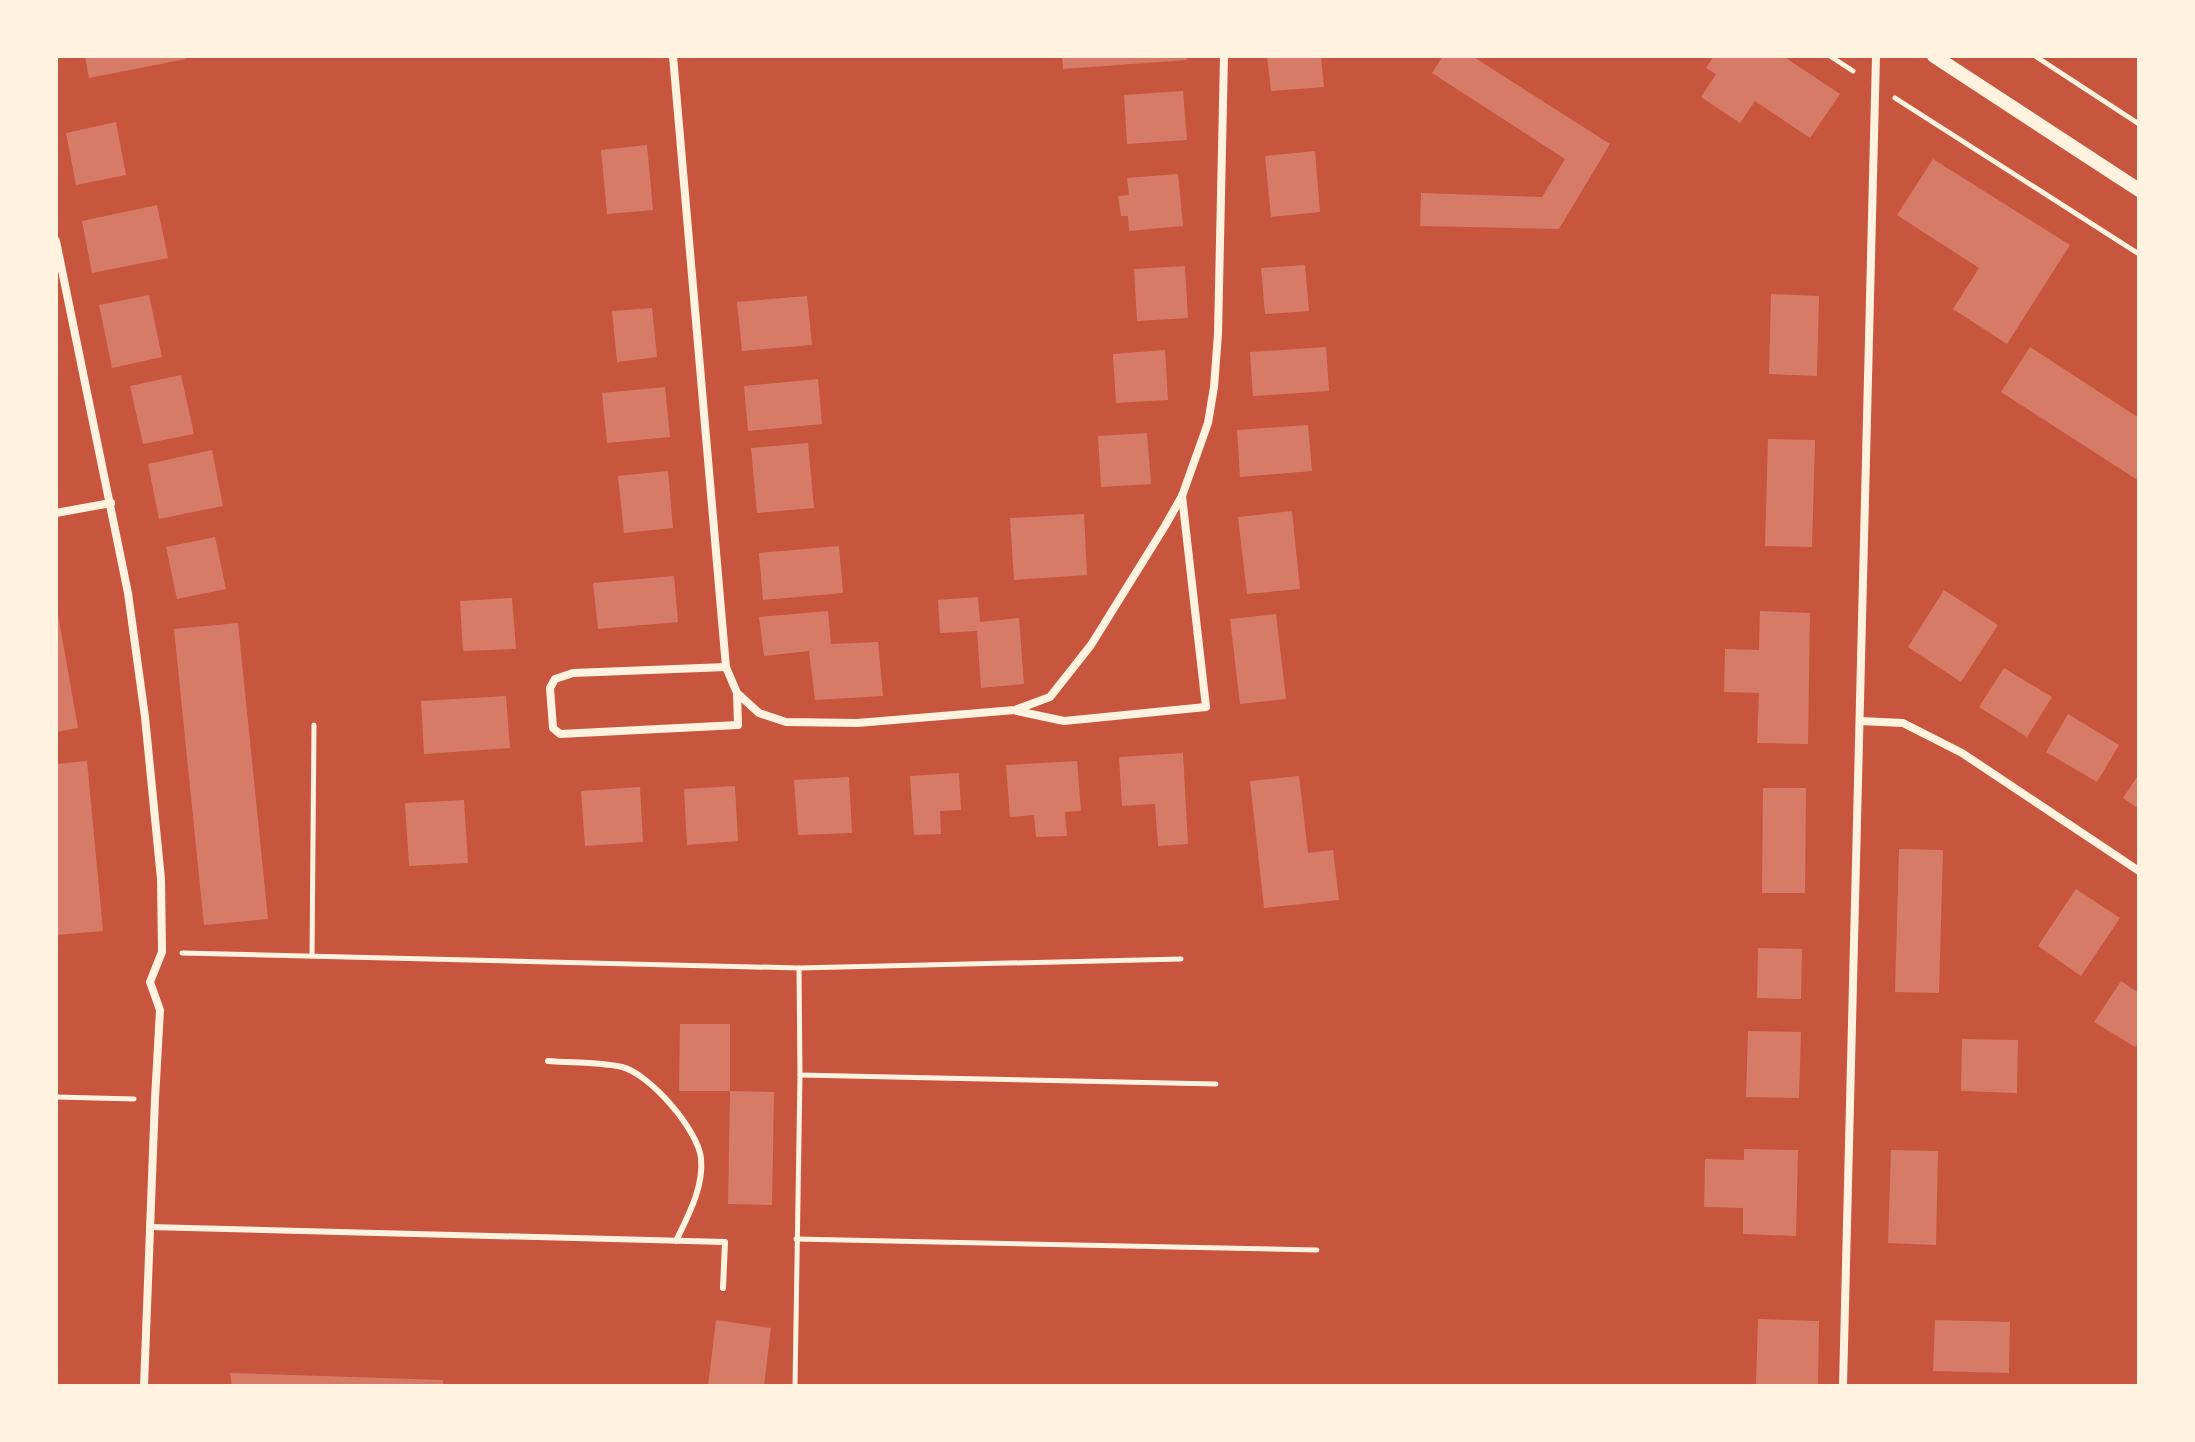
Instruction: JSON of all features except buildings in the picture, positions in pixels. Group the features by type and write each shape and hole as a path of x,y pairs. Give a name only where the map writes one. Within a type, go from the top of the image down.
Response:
{"street":[{"path":"673,56 726,667 737,693 738,725 560,734 553,728 550,688 555,679 573,673 726,667"},
{"path":"737,693 759,713 786,722 857,723 1015,710 1050,697 1091,645 1182,496 1208,423 1219,321 1224,56"},
{"path":"1843,1386 1876,56"},
{"path":"1934,56 2139,190"},
{"path":"56,241 111,503 138,657 161,879 162,952 150,982 160,1010 144,1386"},
{"path":"1015,710 1064,721 1206,707 1182,496"},
{"path":"56,513 111,503"},
{"path":"1860,721 1903,723 1962,753 2139,871"}],"lane":[{"path":"548,1061 625,1068 659,1091 683,1119 701,1157 696,1199 676,1241"},
{"path":"149,1227 725,1242 723,1288"}],"path":[{"path":"1830,56 2139,254"},
{"path":"2035,56 2139,124"},
{"path":"312,956 314,725"},
{"path":"799,968 1181,959"},
{"path":"800,1075 1216,1084"},
{"path":"56,1097 155,1099"},
{"path":"796,1239 1317,1250"}]}
